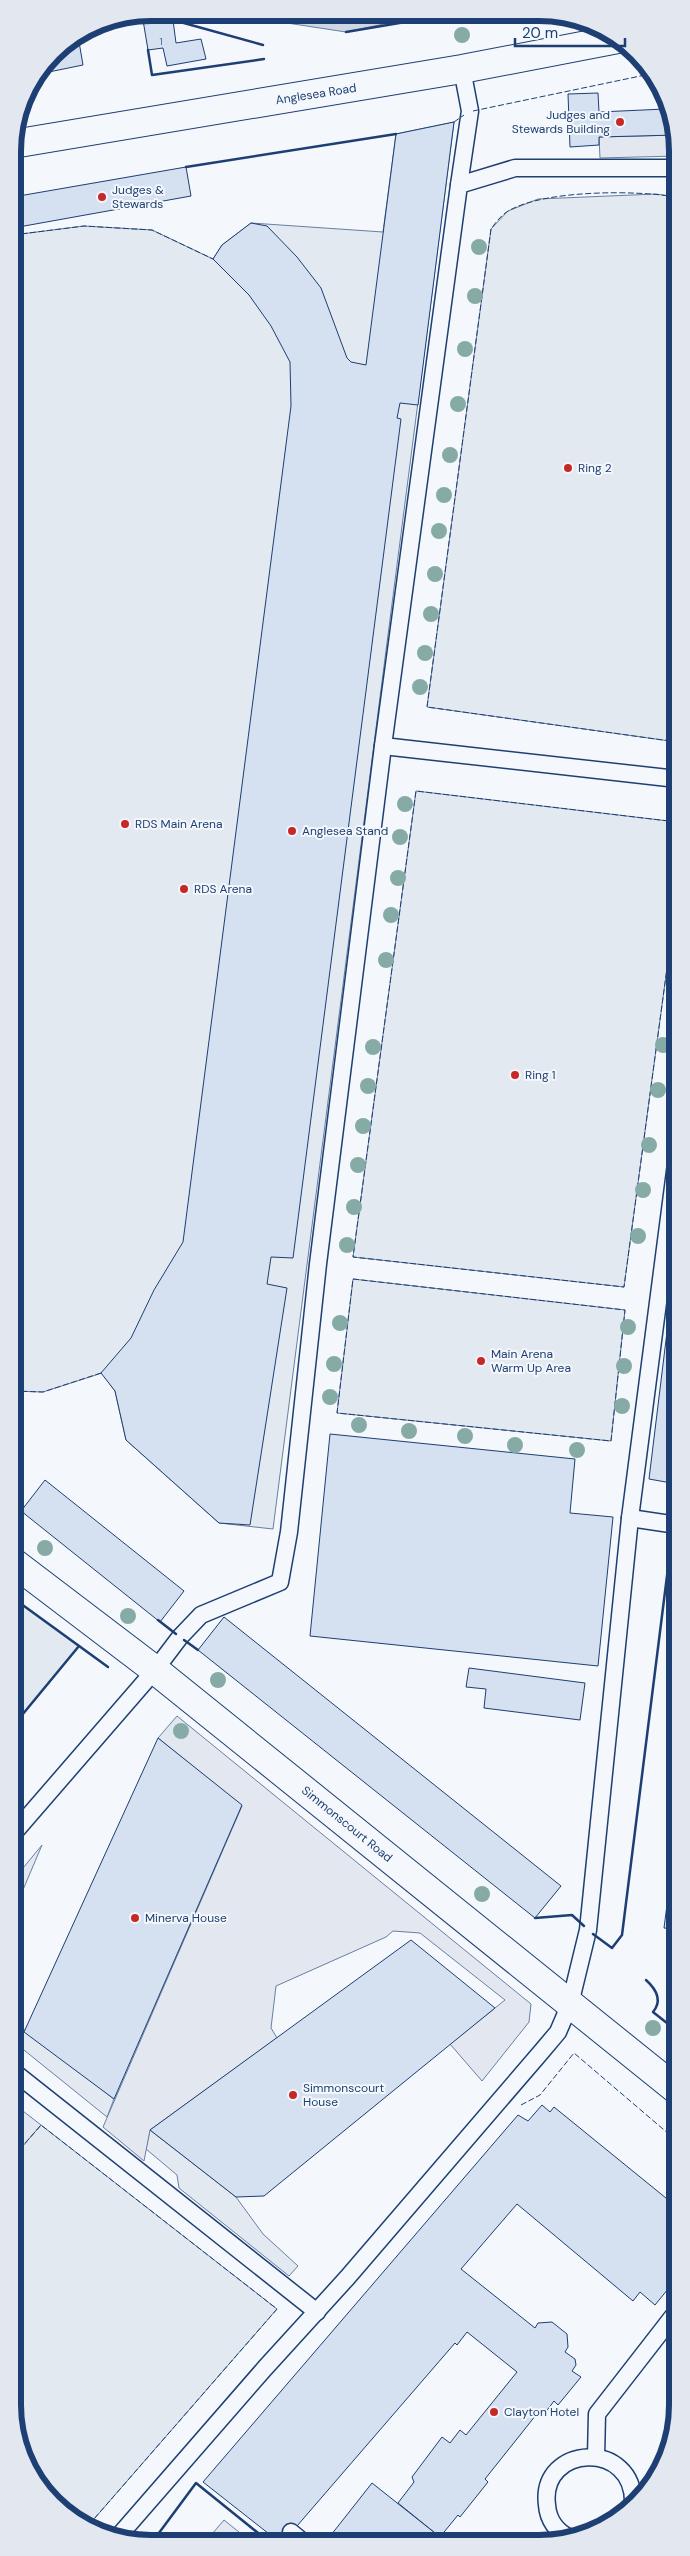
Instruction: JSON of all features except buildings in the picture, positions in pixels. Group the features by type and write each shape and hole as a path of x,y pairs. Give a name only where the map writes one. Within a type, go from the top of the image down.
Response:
{"street":[{"name":"Anglesea Road","path":"22,142 462,69 603,38"},
{"name":"Simmonscourt Road","path":"21,1568 155,1670 668,2083"}],"lane":[{"path":"21,1826 155,1670 180,1637 201,1615 280,1582 290,1532 318,1264 383,746 470,111 462,69"},
{"path":"459,185 515,168 669,168"},
{"path":"383,746 669,779"},
{"path":"123,2531 317,2312 558,2032 570,2004 588,1930 630,1518 669,1221"},
{"path":"630,1518 668,1524"},
{"path":"21,2078 317,2312"},
{"path":"596,2457 597,2414 668,2323"},
{"path":"563,2532 554,2526 548,2512 546,2498 549,2484 557,2471 568,2462 581,2457 596,2457 609,2461 621,2469 629,2481 633,2495"}],"shaded area":[{"path":"396,21 346,32 282,22"},
{"name":"RDS Arena","path":"454,122 273,1529 219,1523 126,1440 115,1391 102,1373 43,1392 21,1391 22,234 84,226 152,230 213,259 222,245 251,223 383,232 396,134"},
{"path":"668,135 669,156 600,158 599,137"},
{"name":"Ring 2","path":"656,194 669,196 669,741 427,707 491,229 508,211 538,199"},
{"name":"Ring 1","path":"416,791 669,821 669,956 624,1287 353,1257"},
{"name":"Main Arena Warm Up Area","path":"353,1279 625,1310 611,1441 337,1413"},
{"path":"21,1604 79,1646 21,1714"},
{"path":"177,1716 531,2004 529,2022 482,2081 450,2044 505,2000 420,1933 393,1931 386,1937 276,1986 271,2028 277,2038 150,2130 144,2161 103,2127 242,1806 158,1738"},
{"path":"42,1845 21,1894 21,1870"},
{"path":"21,2029 114,2099 107,2117 21,2048"},
{"path":"21,2110 41,2125 21,2148"},
{"path":"41,2125 277,2309 92,2521 65,2503 43,2477 31,2455 22,2422 21,2148"},
{"path":"150,2130 236,2197 263,2234 298,2266 289,2276 179,2188 177,2175 146,2149"},
{"path":"224,2520 243,2535 211,2535"}],"fence":[{"path":"473,111 644,75"},
{"path":"454,122 464,115"},
{"path":"669,196 638,193 592,193 546,199 526,203 510,210 491,229 427,707 669,741"},
{"path":"22,234 84,226 152,230 213,259"},
{"path":"669,821 416,791 353,1257 624,1287 669,956"},
{"path":"353,1279 625,1310 611,1441 337,1413 353,1279"},
{"path":"21,1391 43,1392 101,1373"},
{"path":"521,2105 540,2095 574,2053 668,2133"},
{"path":"21,2148 41,2125 277,2309 92,2521"}],"wall":[{"path":"346,32 409,21"},
{"path":"180,22 263,45"},
{"path":"148,50 152,75 264,59"},
{"path":"186,167 396,134"},
{"path":"593,1934 612,1948 622,1935 668,1565"},
{"path":"21,1604 108,1667"},
{"path":"158,1620 176,1634"},
{"path":"184,1640 198,1650"},
{"path":"21,1716 79,1646"},
{"path":"535,1918 572,1915 584,1926"},
{"path":"646,1980 653,1987 658,1999 653,2012 668,2024"},
{"path":"157,2535 196,2483 261,2535"}],"place":[{"name":"Judges and Stewards Building","path":"620,122"},
{"name":"Judges & Stewards","path":"102,197"},
{"name":"Ring 2","path":"568,468"},
{"name":"RDS Main Arena","path":"125,824"},
{"name":"Anglesea Stand","path":"292,831"},
{"name":"RDS Arena","path":"184,889"},
{"name":"Ring 1","path":"515,1075"},
{"name":"Main Arena Warm Up Area","path":"481,1361"},
{"name":"Minerva House","path":"135,1918"},
{"name":"Simmonscourt House","path":"293,2095"},
{"name":"Clayton Hotel","path":"494,2412"}]}
